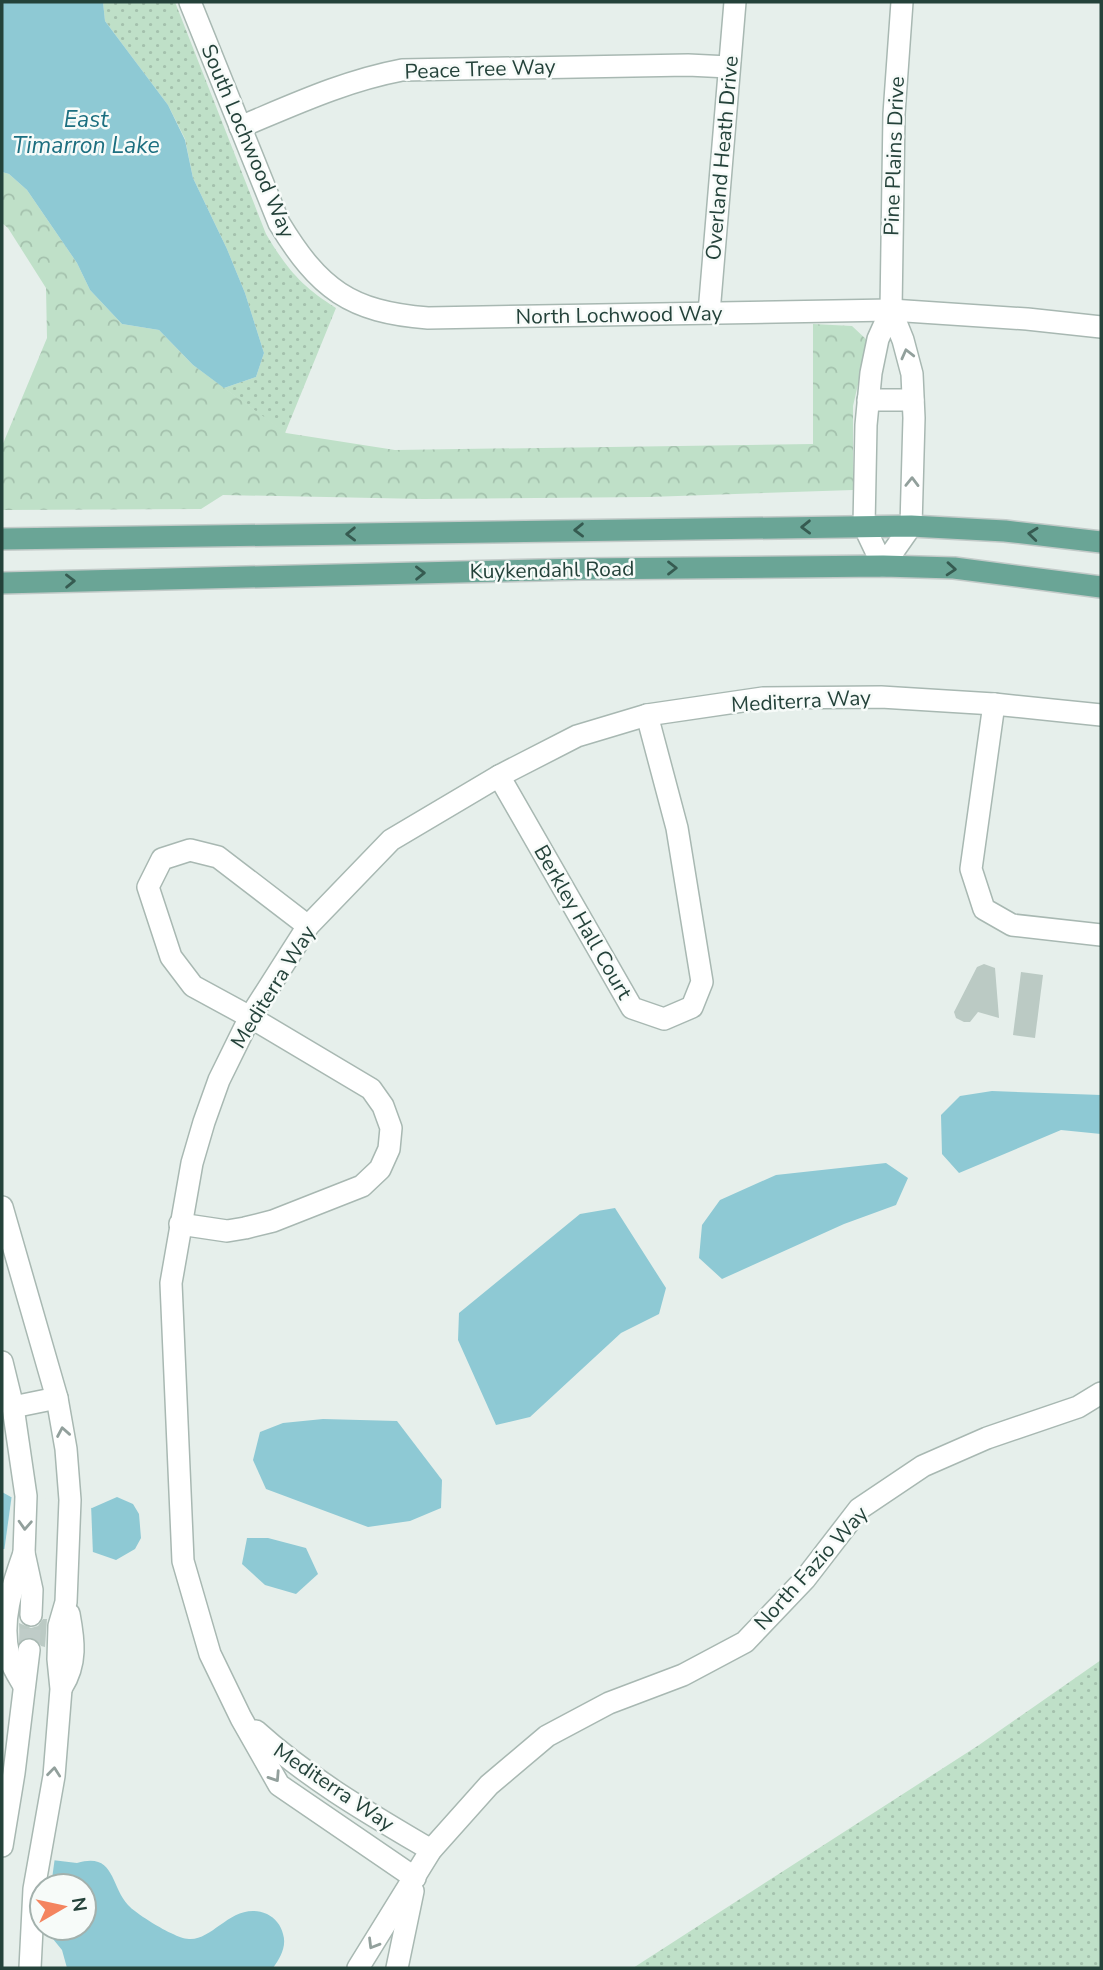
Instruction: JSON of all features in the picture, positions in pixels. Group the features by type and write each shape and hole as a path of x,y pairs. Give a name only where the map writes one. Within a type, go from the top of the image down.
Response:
{"main road":[{"name":"Kuykendahl Road","path":"2,539 911,526 1005,531 1101,542"},
{"name":"Kuykendahl Road","path":"2,583 567,569 883,566 954,568 1101,587"}],"street":[{"name":"South Lochwood Way","path":"190,2 278,223 298,255 325,285 349,299"},
{"name":"Overland Heath Drive","path":"709,313 734,2"},
{"name":"Pine Plains Drive","path":"902,2 893,141 891,310 912,374 911,526"},
{"name":"Peace Tree Way","path":"240,127 333,88 366,77 402,70 688,65 729,67"},
{"name":"North Lochwood Way","path":"349,299 401,316 428,318 891,310 1101,327"},
{"name":"Pine Plains Drive","path":"883,566 864,526 868,400 878,339 891,310"},
{"path":"868,400 913,400"},
{"path":"883,566 911,526"},
{"name":"Mediterra Way","path":"415,1878 279,1785 209,1654 183,1561 171,1283 192,1163 204,1122 219,1080 250,1017 308,926 391,840 499,776 577,736 647,715 764,698 881,697 994,704 1101,715"},
{"path":"994,704 971,869 984,909 1012,925 1101,935"},
{"name":"Berkley Hall Court","path":"499,776 632,1008 664,1019 692,1007 702,982 677,828 647,715"},
{"path":"180,1224 227,1231 273,1221 362,1186 380,1169 389,1149 391,1128 383,1106 371,1089 193,986 171,957 148,887 162,859 190,850 218,857 308,926"},
{"path":"2,1207 57,1398 66,1449 70,1500 70,1554 66,1602 74,1637 74,1661 71,1674 61,1689 54,1776 34,1889 30,1968"},
{"path":"2,1362 13,1407 26,1496 24,1553 32,1590 31,1615"},
{"name":"North Fazio Way","path":"358,1968 431,1850 489,1784 547,1735 608,1703 683,1675 745,1642 805,1579 859,1509 923,1466 987,1438 1078,1407 1101,1392"},
{"path":"13,1407 57,1398"},
{"path":"24,1553 6,1609 5,1633 9,1658 24,1686"},
{"path":"3,1841 29,1650"},
{"path":"24,1686 61,1689"},
{"name":"Mediterra Way","path":"241,1718 290,1762 431,1850"},
{"name":"North Fazio Way","path":"397,1968 415,1878"}],"green space":[{"path":"103,2 175,2 266,234 296,276 336,308 285,433 224,388 256,377 264,353 245,293 193,178 185,139 168,105 105,21"},
{"path":"2,172 9,174 27,190 77,263 90,290 122,324 159,330 193,365 286,433 395,450 813,444 813,324 852,326 868,341 853,406 853,490 649,497 423,499 223,495 201,509 2,510 2,446 47,338 46,288 8,228 2,223"},
{"path":"1101,1660 1101,1968 633,1968 979,1745"}],"water":[{"name":"East Timarron Lake","path":"2,2 103,2 105,21 168,105 185,140 193,178 245,293 264,353 256,377 224,388 193,365 159,330 122,324 90,290 77,263 27,190 9,174 2,172"},
{"path":"992,1091 1101,1095 1101,1134 1061,1130 959,1173 942,1154 941,1115 960,1096"},
{"path":"886,1163 908,1178 896,1205 844,1224 722,1279 699,1258 702,1225 720,1200 776,1175"},
{"path":"615,1208 666,1288 659,1314 621,1333 530,1417 496,1425 458,1340 459,1313 580,1214"},
{"path":"323,1419 397,1421 442,1480 441,1508 410,1521 368,1527 266,1489 253,1460 260,1432 283,1423"},
{"path":"2,1492 11,1497 92,1508 117,1497 133,1504 139,1514 141,1538 135,1549 116,1560 93,1552 2,1549"},
{"path":"247,1538 268,1538 306,1548 318,1574 296,1594 265,1585 242,1564"},
{"path":"2,1854 77,1863 98,1862 110,1872 128,1905 163,1929 189,1939 207,1934 244,1912 267,1914 277,1922 282,1931 282,1952 273,1968 67,1968 62,1950 55,1942 98,1942 98,1872 28,1872 28,1875"}],"pier":[{"path":"12,1494 91,1504 93,1555 4,1552"},
{"path":"2,1850 55,1857 53,1872 28,1872 28,1926 2,1917"}],"building":[{"path":"984,964 995,968 999,1018 978,1012 970,1022 964,1022 956,1018 954,1012 977,967"},
{"path":"1021,972 1043,975 1035,1038 1013,1035"},
{"path":"43,1619 47,1619 45,1647 31,1637 20,1641 19,1623 31,1628 38,1626"}],"tunnel":[{"path":"29,1650 31,1615"}]}
